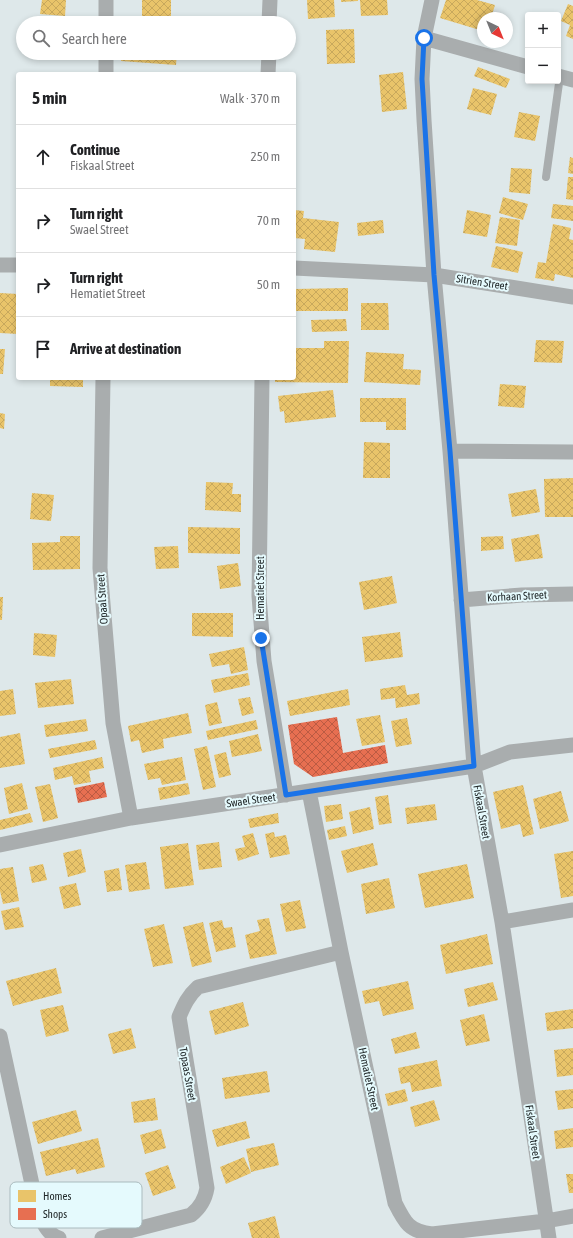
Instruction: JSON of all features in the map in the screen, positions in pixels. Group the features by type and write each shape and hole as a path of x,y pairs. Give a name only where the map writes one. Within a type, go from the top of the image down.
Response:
{"street":[{"path":"106,0 106,16"},
{"path":"269,16 270,0"},
{"name":"Fiskaal Street","path":"432,0 424,38 423,93 434,275 450,451 474,766 502,922 549,1238"},
{"path":"424,38 525,66"},
{"path":"106,60 106,72"},
{"path":"268,72 269,60"},
{"path":"0,265 16,265"},
{"name":"Sitrien Street","path":"296,268 434,275 573,297"},
{"name":"Opaal Street","path":"103,380 100,568 113,723 131,818"},
{"name":"Hematiet Street","path":"262,380 259,596 264,661 286,795"},
{"path":"450,451 573,452"},
{"name":"Korhaan Street","path":"461,600 522,595 573,594"},
{"name":"Swael Street","path":"0,845 131,818 474,766 510,752 573,745"},
{"name":"Hematiet Street","path":"309,791 341,952 395,1203 410,1228 421,1233 432,1234 546,1221 573,1216"},
{"path":"502,922 573,910"},
{"name":"Topaas Street","path":"142,1228 191,1215 197,1211 206,1196 207,1188 179,1017 190,994 198,987 341,952"},
{"path":"0,1036 32,1182"},
{"path":"46,1228 55,1237 59,1238"},
{"name":"Topaas Street","path":"102,1238 141,1228"}],"lane":[{"path":"546,177 564,78"}],"building: Homes":[{"path":"42,0 66,0 65,16 40,14"},
{"path":"142,0 171,0 171,16 142,16"},
{"path":"307,0 334,0 335,17 308,19"},
{"path":"341,0 358,0 358,1 341,2"},
{"path":"360,0 387,0 388,15 361,16"},
{"path":"446,0 477,0 495,5 493,12 477,12 477,29 440,18"},
{"path":"568,4 573,6 573,39 566,36 570,25 561,21"},
{"path":"354,29 355,63 327,64 326,30"},
{"path":"121,60 176,60 176,65"},
{"path":"478,67 510,79 506,88 474,76"},
{"path":"403,72 407,109 382,112 379,75"},
{"path":"473,88 497,94 491,115 467,109"},
{"path":"519,112 540,116 535,141 514,137"},
{"path":"570,157 573,158 573,174 568,173"},
{"path":"511,168 532,169 530,194 509,192"},
{"path":"568,177 573,177 573,200 566,199"},
{"path":"503,197 528,204 523,220 499,213"},
{"path":"553,204 573,206 573,221 551,218"},
{"path":"296,210 304,211 303,218 339,222 335,252 304,249 305,239 296,238"},
{"path":"467,210 491,215 487,237 463,233"},
{"path":"500,217 520,220 517,246 495,243"},
{"path":"383,220 384,233 358,236 357,223"},
{"path":"553,224 571,228 569,239 573,240 573,278 555,274 554,281 535,278 538,262 546,263"},
{"path":"496,246 523,252 518,273 491,267"},
{"path":"348,288 348,311 296,311 296,289"},
{"path":"0,293 16,294 16,334 0,333"},
{"path":"361,303 388,303 389,330 361,330"},
{"path":"346,319 347,331 312,332 311,320"},
{"path":"536,340 564,341 562,363 534,362"},
{"path":"324,341 349,341 348,383 275,382 275,380 296,380 296,348 324,348"},
{"path":"0,349 5,349 3,374 0,374"},
{"path":"366,352 404,354 403,369 421,370 420,385 364,382"},
{"path":"50,380 83,380 83,387 50,386"},
{"path":"500,384 526,386 524,408 498,406"},
{"path":"333,390 336,417 285,423 284,411 280,412 278,396"},
{"path":"360,398 406,398 406,430 386,430 386,422 360,422"},
{"path":"0,413 5,414 4,429 0,428"},
{"path":"364,442 390,443 390,478 363,478"},
{"path":"573,478 573,517 545,517 544,479"},
{"path":"206,482 233,483 232,494 241,494 241,512 205,510"},
{"path":"536,489 540,512 512,517 508,494"},
{"path":"32,493 54,495 51,521 30,519"},
{"path":"188,527 240,528 240,554 188,553"},
{"path":"539,534 543,558 515,562 511,539"},
{"path":"60,536 80,536 80,569 33,570 32,543 60,542"},
{"path":"503,536 504,549 481,551 481,537"},
{"path":"178,546 179,568 156,569 154,547"},
{"path":"238,563 241,586 220,589 217,566"},
{"path":"392,576 397,603 364,610 359,582"},
{"path":"0,597 3,597 2,620 0,620"},
{"path":"192,613 233,613 233,637 192,636"},
{"path":"400,632 403,657 365,662 362,637"},
{"path":"34,633 57,635 55,657 33,655"},
{"path":"244,647 248,670 231,674 229,664 212,667 209,654"},
{"path":"248,673 250,685 214,693 211,680"},
{"path":"71,679 74,704 38,708 35,683"},
{"path":"405,685 407,695 419,693 420,704 396,708 395,698 381,700 380,689"},
{"path":"13,689 16,714 0,716 0,691"},
{"path":"348,689 350,705 290,716 287,701"},
{"path":"250,697 254,713 242,716 238,699"},
{"path":"217,702 222,723 209,726 205,705"},
{"path":"188,713 192,733 163,739 164,748 142,753 139,740 131,742 128,726"},
{"path":"380,715 385,742 362,746 356,719"},
{"path":"407,718 412,744 396,747 391,721"},
{"path":"86,719 88,731 46,737 44,725"},
{"path":"256,720 258,729 208,740 206,731"},
{"path":"20,733 25,764 0,768 0,737"},
{"path":"258,734 262,751 232,757 229,741"},
{"path":"95,740 97,749 50,758 48,749"},
{"path":"207,746 216,787 203,790 194,749"},
{"path":"226,752 231,775 219,778 214,755"},
{"path":"102,757 104,768 89,771 91,782 74,785 72,776 55,780 53,768"},
{"path":"182,757 186,780 162,785 160,778 148,780 144,764"},
{"path":"22,783 28,809 9,814 4,788"},
{"path":"188,783 190,794 160,800 158,788"},
{"path":"50,784 58,818 43,822 35,787"},
{"path":"523,785 534,834 523,837 520,824 501,829 493,792"},
{"path":"561,791 569,821 540,829 533,799"},
{"path":"388,795 392,823 379,825 375,797"},
{"path":"341,804 343,819 326,822 324,806"},
{"path":"435,804 437,820 407,824 405,808"},
{"path":"370,807 374,829 353,834 349,812"},
{"path":"30,813 33,822 0,830 0,820"},
{"path":"278,813 279,823 250,828 248,819"},
{"path":"345,826 347,836 329,840 327,830"},
{"path":"274,832 275,837 286,835 290,854 270,858 265,834"},
{"path":"253,833 259,854 238,861 235,849 245,847 242,836"},
{"path":"219,842 222,867 199,870 196,845"},
{"path":"188,843 194,885 165,889 160,847"},
{"path":"373,843 378,865 347,873 341,851"},
{"path":"81,849 86,872 68,877 63,853"},
{"path":"573,851 573,896 561,898 554,854"},
{"path":"146,862 150,889 129,892 125,865"},
{"path":"43,864 47,880 32,883 29,867"},
{"path":"467,864 474,898 425,908 418,874"},
{"path":"13,867 19,901 3,904 0,891 0,869"},
{"path":"119,868 122,890 107,892 104,871"},
{"path":"389,878 395,908 366,914 361,884"},
{"path":"76,883 81,905 64,909 59,887"},
{"path":"300,900 306,928 286,932 280,904"},
{"path":"19,907 24,927 5,930 1,911"},
{"path":"269,918 277,954 250,959 245,935 260,931 257,920"},
{"path":"222,920 224,928 232,927 236,947 216,952 209,923"},
{"path":"203,922 212,962 192,967 183,927"},
{"path":"164,924 173,963 153,967 144,929"},
{"path":"487,934 493,964 446,974 440,945"},
{"path":"56,968 62,993 13,1006 6,981"},
{"path":"408,981 414,1009 383,1016 379,1001 365,1004 362,991"},
{"path":"493,982 498,1000 468,1007 464,989"},
{"path":"243,1002 249,1026 215,1035 209,1011"},
{"path":"63,1005 69,1031 46,1037 40,1010"},
{"path":"573,1009 573,1028 547,1031 545,1013"},
{"path":"484,1014 490,1041 466,1046 460,1020"},
{"path":"131,1028 136,1048 113,1054 108,1034"},
{"path":"416,1032 420,1048 395,1054 391,1039"},
{"path":"573,1048 573,1075 557,1077 554,1050"},
{"path":"437,1060 442,1086 412,1092 410,1082 401,1084 398,1068"},
{"path":"267,1071 270,1092 225,1099 222,1078"},
{"path":"405,1089 408,1101 388,1106 385,1094"},
{"path":"573,1089 573,1108 558,1110 555,1091"},
{"path":"155,1098 158,1120 134,1123 131,1102"},
{"path":"434,1100 440,1120 415,1127 410,1107"},
{"path":"76,1110 82,1131 38,1144 32,1122"},
{"path":"246,1121 250,1138 217,1147 212,1130"},
{"path":"573,1128 573,1147 556,1149 554,1131"},
{"path":"161,1129 166,1148 145,1154 140,1135"},
{"path":"98,1138 105,1167 77,1174 75,1169 46,1176 40,1152"},
{"path":"274,1143 279,1165 251,1172 246,1149"},
{"path":"244,1157 251,1173 226,1184 220,1167"},
{"path":"168,1165 176,1188 153,1196 145,1173"},
{"path":"566,1174 573,1174 573,1193 569,1193"},
{"path":"275,1216 280,1238 252,1238 248,1223"}],"building: Shops":[{"path":"337,717 343,753 385,745 388,763 313,777 294,764 288,725"},
{"path":"104,782 107,797 78,803 75,788"}],"route":[{"path":"261,638 286,795 474,766 455,534 450,451 434,275 422,79 424,38"}]}
